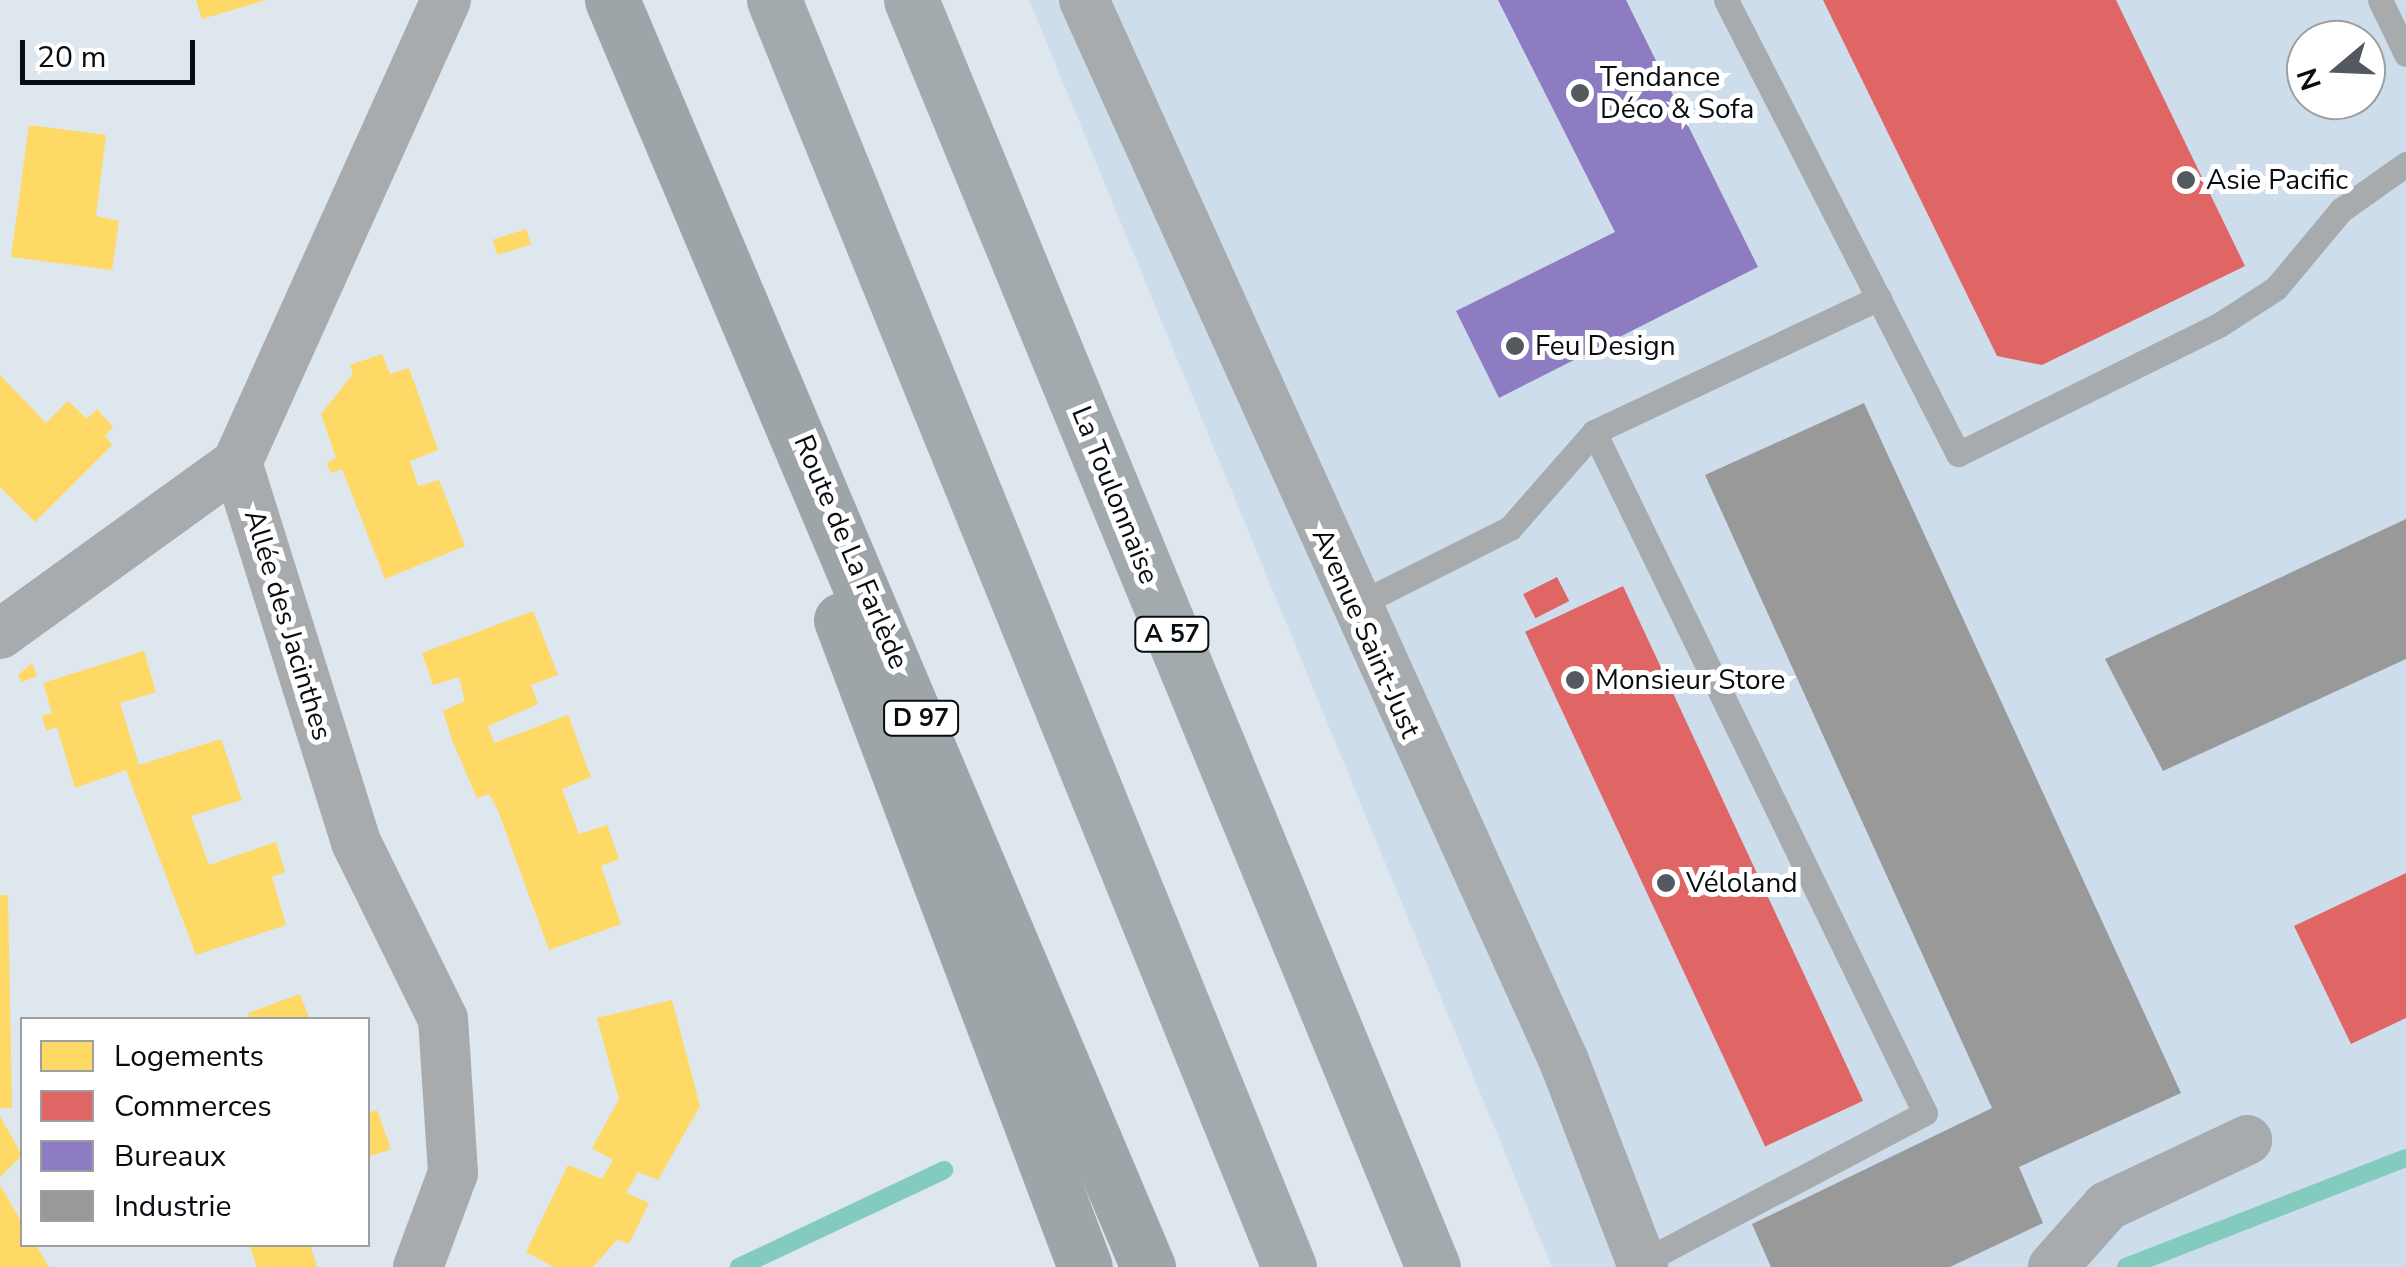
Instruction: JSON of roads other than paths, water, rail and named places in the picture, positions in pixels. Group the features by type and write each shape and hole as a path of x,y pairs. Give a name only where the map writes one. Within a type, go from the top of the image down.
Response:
{"highway":[{"path":"774,0 1289,1267"},
{"name":"La Toulonnaise","path":"911,0 1433,1267"}],"main road":[{"name":"Route de La Farlède","path":"612,0 1148,1267"},
{"name":"Route de La Farlède","path":"684,173 760,406 1085,1267"}],"street":[{"path":"0,634 237,463 446,0"},
{"name":"Avenue Saint-Just","path":"1084,0 1353,607 1564,1061 1642,1265"},
{"name":"Allée des Jacinthes","path":"237,463 356,842 442,1019 452,1173 418,1267"},
{"path":"2053,1267 2107,1206 2247,1140"}],"lane":[{"path":"1726,0 1958,454 2219,325 2276,288 2341,210 2406,164"},
{"path":"2380,0 2406,54"},
{"path":"1353,607 1510,528 1594,432 1879,298"},
{"path":"1594,432 1924,1113 1642,1265"}],"waterway":[{"path":"2126,1267 2406,1158"},
{"path":"739,1267 944,1170"}],"place":[{"name":"Tendance Déco & Sofa","path":"1580,93"},
{"name":"Asie Pacific","path":"2186,180"},
{"name":"Feu Design","path":"1515,346"},
{"name":"Monsieur Store","path":"1575,680"},
{"name":"Véloland","path":"1666,883"}]}
